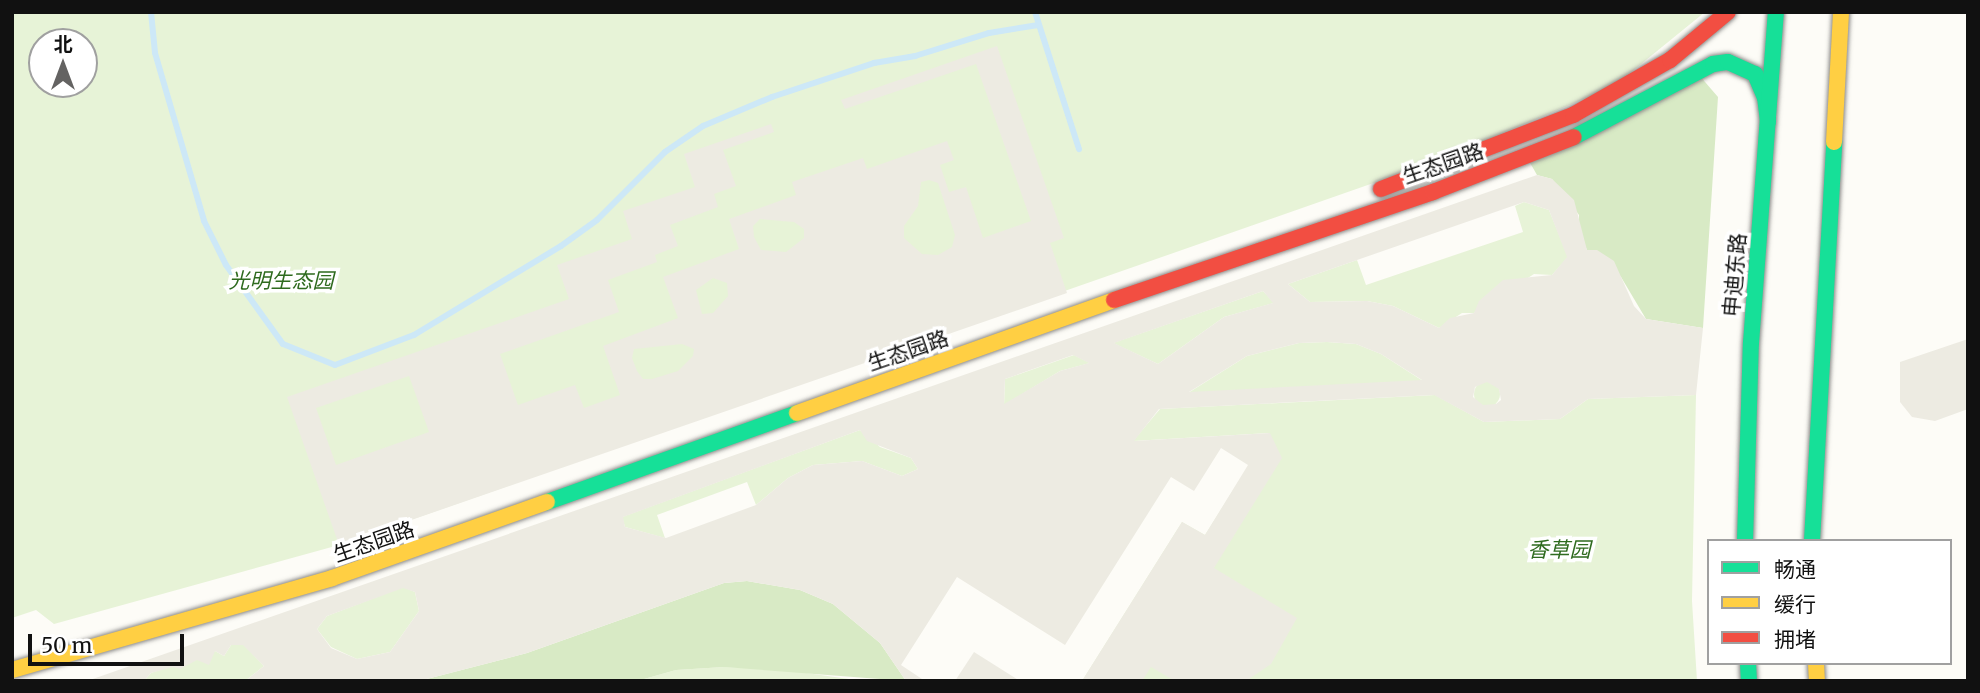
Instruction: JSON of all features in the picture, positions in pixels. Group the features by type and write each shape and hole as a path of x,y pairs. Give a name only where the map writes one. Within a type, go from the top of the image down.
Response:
{"street":[{"name":"生态园路","path":"1361,196 1573,115 1670,60 1728,12"},
{"name":"申迪东路","path":"1745,539 1751,342 1776,12"},
{"path":"1812,539 1841,12"},
{"name":"生态园路","path":"12,670 332,578 1355,215 1433,192 1584,133 1713,64 1728,62 1755,74 1765,97 1768,122"},
{"name":"生态园路","path":"169,606 337,558 503,502 1297,219"}],"green space":[{"name":"光明生态园","path":"12,12 1705,12 1614,86 1442,159 339,545 54,624 36,610 12,618"},
{"path":"1699,75 1718,97 1703,328 1646,319 1621,277 1587,250 1579,232 1579,215 1552,179 1537,175 1529,161"},
{"path":"1524,202 1549,210 1568,257 1552,275 1534,274 1474,313 1462,313 1439,328 1393,306 1367,301 1310,302 1288,284 1357,260 1366,285 1523,232 1515,206"},
{"path":"1263,291 1274,303 1224,317 1158,364 1113,343"},
{"path":"1299,343 1356,344 1381,354 1423,381 1188,393 1247,356"},
{"path":"1074,355 1090,363 1060,371 1004,405 1005,379"},
{"path":"1487,381 1496,385 1500,394 1496,403 1487,407 1478,403 1474,394 1478,385"},
{"name":"香草园","path":"1435,395 1484,422 1560,419 1588,399 1696,395 1692,601 1697,681 1082,681 1182,522 1205,535 1269,433 1133,441 1160,409"},
{"path":"860,430 880,447 911,458 918,469 902,476 862,461 813,465 788,478 756,505 747,482 657,515 665,538 625,527 622,517"},
{"path":"747,581 800,590 833,604 880,643 906,681 724,667 676,670 637,681 419,681 527,653 724,583"},
{"path":"403,587 415,592 419,611 390,652 357,659 331,647 317,629 327,616"},
{"path":"231,645 244,645 264,666 245,681 144,681 151,673 215,651 224,656"},
{"path":"724,667 778,669 863,681 637,681 676,670"}],"shaded area":[{"path":"997,46 1064,238 1050,243 1067,293 339,545 287,397 569,299 557,265 632,239 623,211 695,187 684,154 771,124 774,132 723,150 736,186 714,194 718,207 670,225 678,246 655,255 657,262 608,280 619,312 500,354 518,405 575,385 584,408 620,395 603,346 678,318 663,277 739,249 729,219 796,195 792,182 863,158 867,169 947,141 954,160 940,165 949,192 966,187 983,238 1031,221 976,64 845,109 841,100","holes":["929,180 938,183 955,235 952,247 938,255 922,254 904,238 904,226 918,206 921,182","760,219 794,222 804,229 804,238 786,252 761,250 754,237 753,226","713,278 727,283 728,296 713,313 702,314 696,290","682,344 694,349 693,356 678,371 652,379 643,379 632,358 634,349","409,376 429,432 336,465 316,408"]},
{"path":"1537,175 1552,179 1574,200 1587,250 1597,250 1614,261 1634,306 1646,319 1703,328 1696,395 1588,399 1560,419 1484,422 1434,395 1159,409 1134,441 1270,433 1282,458 1214,568 1297,618 1271,664 1246,681 1175,681 1151,667 1142,681 1082,681 1182,522 1205,535 1248,465 1221,448 1194,491 1171,477 1065,645 957,577 901,665 925,681 906,681 880,643 833,604 800,590 747,581 724,583 527,653 419,681 245,681 264,666 243,645 231,645 224,656 215,651 209,665 197,660 180,669 173,667 151,673 144,681 87,681","holes":["1524,202 1549,210 1567,257 1552,275 1503,280 1479,301 1474,313 1450,318 1439,328 1393,306 1367,301 1310,302 1288,284","1263,291 1273,303 1224,317 1158,364 1114,343","1299,343 1356,344 1381,354 1422,380 1189,392 1247,356","1073,355 1089,363 1060,371 1004,404 1005,379","1487,382 1499,389 1501,400 1496,404 1483,405 1473,397 1475,387","860,430 867,441 911,458 918,469 902,476 862,461 813,465 788,478 756,505 666,538 625,527 623,517","403,588 415,592 419,611 390,652 357,659 331,648 317,629 327,616"]},
{"path":"1968,339 1968,409 1935,421 1912,417 1900,402 1900,362"},
{"path":"974,652 1020,681 955,681"}],"waterway":[{"path":"151,12 155,53 204,221 226,265 283,344 335,365 414,335 561,246 597,220 665,152 703,126 772,97 874,63 915,56 989,33 1038,25"},
{"path":"1035,12 1079,149"}],"traffic: fast":[{"path":"1745,539 1751,343 1776,12"},
{"path":"1574,137 1713,64 1728,62 1755,74 1765,97 1768,122"},
{"path":"1812,539 1834,142"},
{"path":"547,502 797,413"},
{"path":"1748,665 1749,681"}],"traffic: slow":[{"path":"1834,142 1841,12"},
{"path":"797,413 1114,300"},
{"path":"12,670 332,578 547,502"},
{"path":"1816,665 1817,681"}],"traffic: jam":[{"path":"1381,189 1573,115 1670,60 1728,12"},
{"path":"1114,300 1433,192 1574,137"}]}
